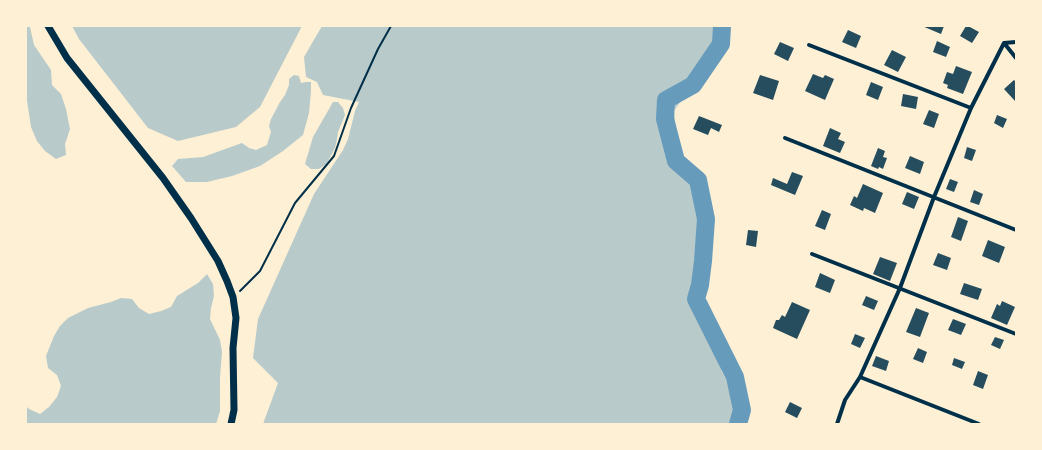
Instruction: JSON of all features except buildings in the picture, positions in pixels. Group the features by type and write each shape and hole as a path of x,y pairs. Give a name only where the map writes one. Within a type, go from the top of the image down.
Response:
{"street":[{"path":"48,26 67,58 158,172 191,218 218,261 233,297 236,318 233,348 234,410 231,424"},
{"path":"1004,42 1016,42"},
{"path":"1004,42 1016,58"},
{"path":"836,424 845,400 860,377 900,288 934,197 971,108 1004,42"},
{"path":"809,45 971,108"},
{"path":"785,138 1016,230"},
{"path":"812,254 1016,334"},
{"path":"860,377 979,424"}],"path":[{"path":"233,297 260,271 295,203 334,156 351,108 391,26"}],"shaded area":[{"path":"26,26 30,27 34,45 51,70 52,85 61,94 66,109 70,129 65,144 66,155 56,159 45,151 37,141 31,127 26,94"},
{"path":"72,26 302,26 260,107 236,127 178,141 148,128 79,39"},
{"path":"322,26 721,26 717,42 697,78 674,111 677,140 699,202 706,240 708,268 692,288 722,372 737,400 736,424 263,424 278,383 253,358 258,319 314,194 343,150 348,139 355,111 359,102 323,95 317,82 306,77 304,57"},
{"path":"294,75 299,76 301,83 311,82 309,113 303,135 283,151 260,166 232,176 207,182 186,182 172,166 178,159 203,157 242,143 249,148 256,150 267,145 271,132 269,126 271,119 285,95 289,85 289,79"},
{"path":"333,102 338,102 343,108 345,115 338,132 335,148 325,165 319,169 311,169 305,164 313,137"},
{"path":"207,274 213,284 214,296 210,319 220,340 222,352 220,411 216,424 26,424 26,406 40,414 49,407 57,397 61,386 57,375 48,368 46,356 54,336 60,326 68,318 88,308 121,298 132,299 139,308 149,314 161,311 171,307 177,296 198,283"}],"waterway":[{"path":"722,26 721,44 693,85 666,100 665,119 676,161 698,180 706,219 703,261 700,285 696,299 735,377 742,410 738,424"}]}
